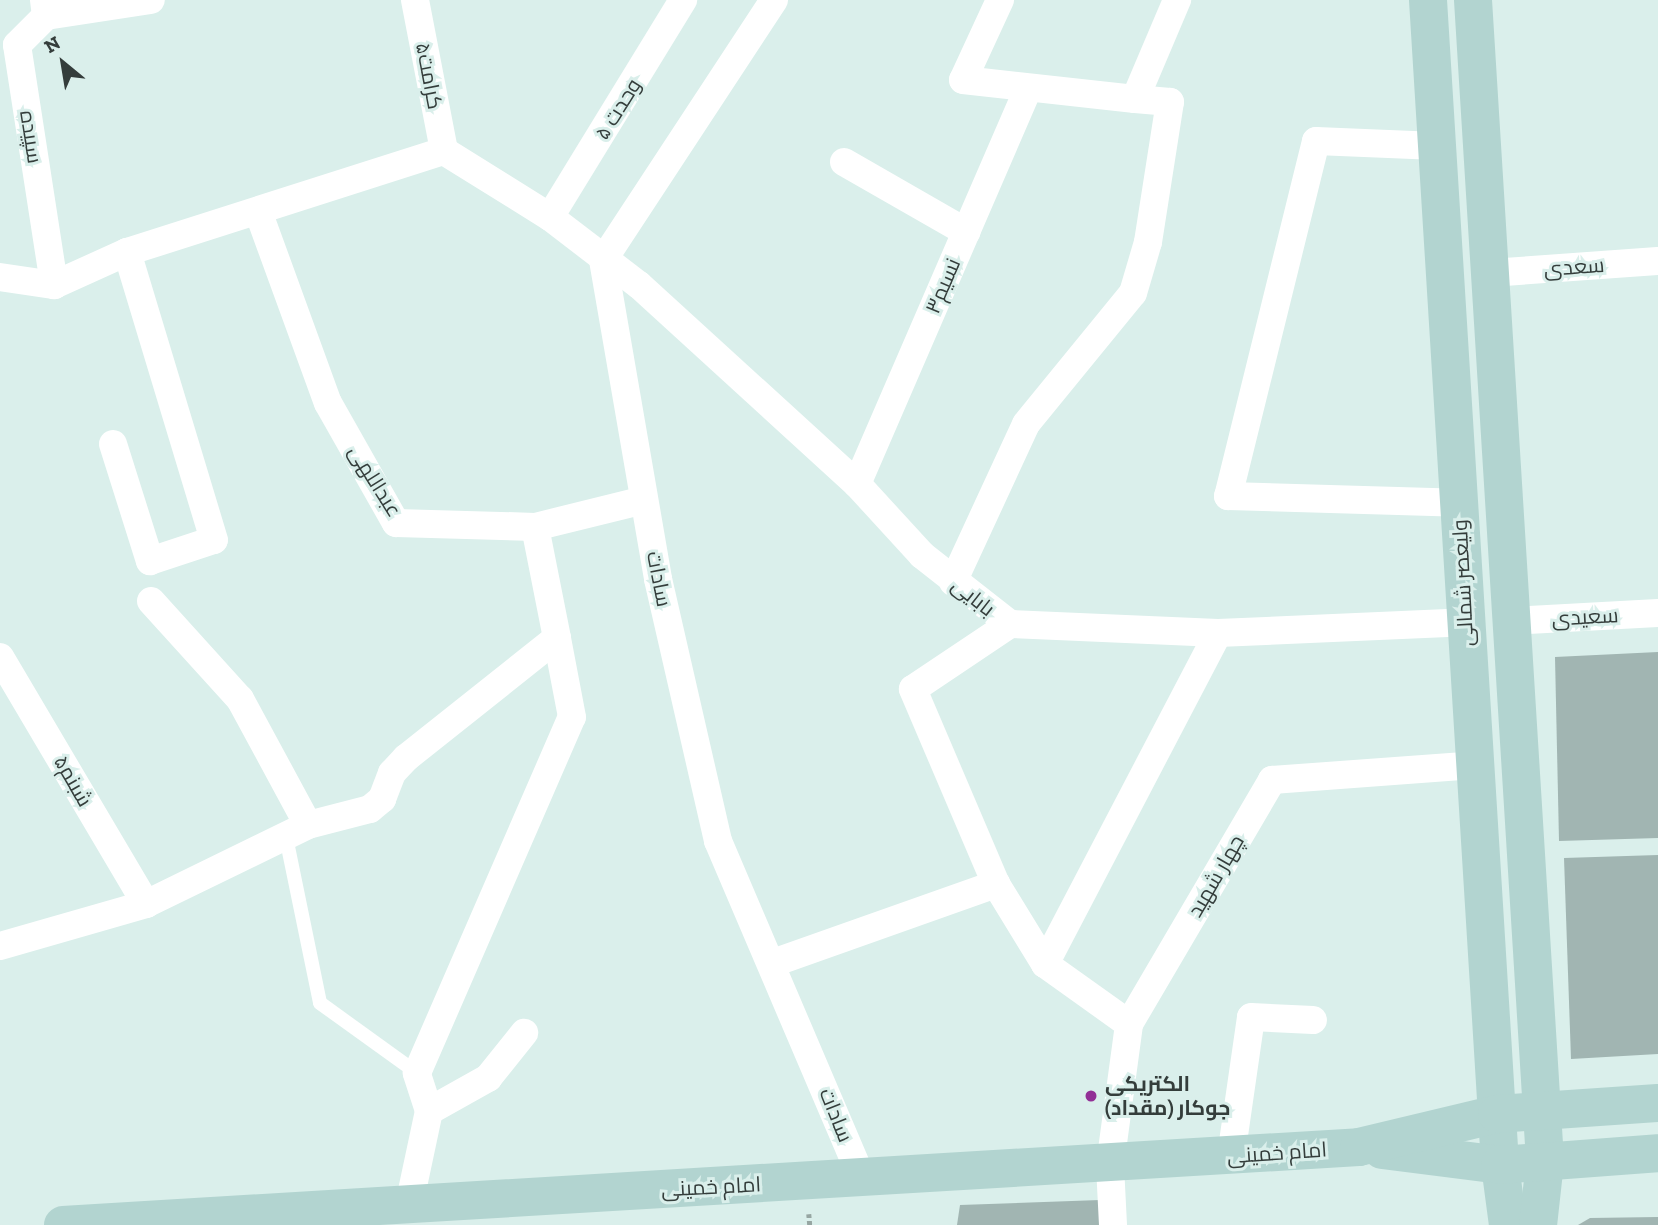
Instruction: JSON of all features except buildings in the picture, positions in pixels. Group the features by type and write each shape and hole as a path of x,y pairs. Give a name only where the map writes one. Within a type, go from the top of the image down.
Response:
{"main road":[{"name":"ولیعصر شمالی","path":"1428,0 1500,1165 1508,1225"},
{"path":"1473,0 1545,1162 1538,1225"},
{"name":"امام خمینی","path":"63,1225 1110,1165 1359,1147 1497,1114 1658,1103"},
{"name":"امام خمینی","path":"1359,1147 1500,1165 1658,1153"}],"street":[{"path":"45,8 151,0"},
{"name":"کرامت۵","path":"415,0 444,151"},
{"name":"وحدت ۵","path":"550,217 683,0"},
{"path":"603,260 774,0"},
{"path":"953,582 1026,424 1133,293 1148,242 1170,102 963,80 1000,0"},
{"path":"1135,99 1177,0"},
{"name":"سپیده","path":"45,8 8,44 54,285"},
{"name":"نسیم۳","path":"857,484 1028,88"},
{"path":"1437,146 1315,141 1228,496 1458,503"},
{"path":"0,277 54,285 127,252 444,151"},
{"name":"بابایی","path":"444,151 550,217 639,285 857,484 953,582 1010,624 1218,633 1465,622"},
{"path":"844,162 966,232"},
{"name":"عبداللهی","path":"258,211 328,403 396,523 535,527 645,500"},
{"path":"113,444 150,561 214,540 127,252"},
{"name":"سادات","path":"603,260 645,500 718,841 773,963 862,1179"},
{"name":"سعدی","path":"1490,273 1658,261"},
{"path":"409,1205 429,1111 417,1073 572,717 535,527"},
{"path":"151,601 240,699 297,831"},
{"name":"سعیدی","path":"1511,621 1658,613"},
{"path":"1010,624 913,688 996,884 1045,964 1129,1024"},
{"path":"1045,964 1218,633"},
{"path":"0,946 146,904 297,831 370,809 382,799 391,773 406,758 557,638"},
{"name":"شبنم۵","path":"0,657 146,904"},
{"name":"چهار شهید","path":"1113,1225 1110,1165 1129,1024 1272,780 1474,765"},
{"path":"773,963 996,884"},
{"path":"1231,1156 1251,1017 1313,1020"},
{"path":"429,1111 488,1078 524,1033"}],"lane":[{"path":"297,831 320,1003 417,1073"}],"place":[{"name":"الکتریکی جوکار (مقداد)","path":"1091,1096"}]}
